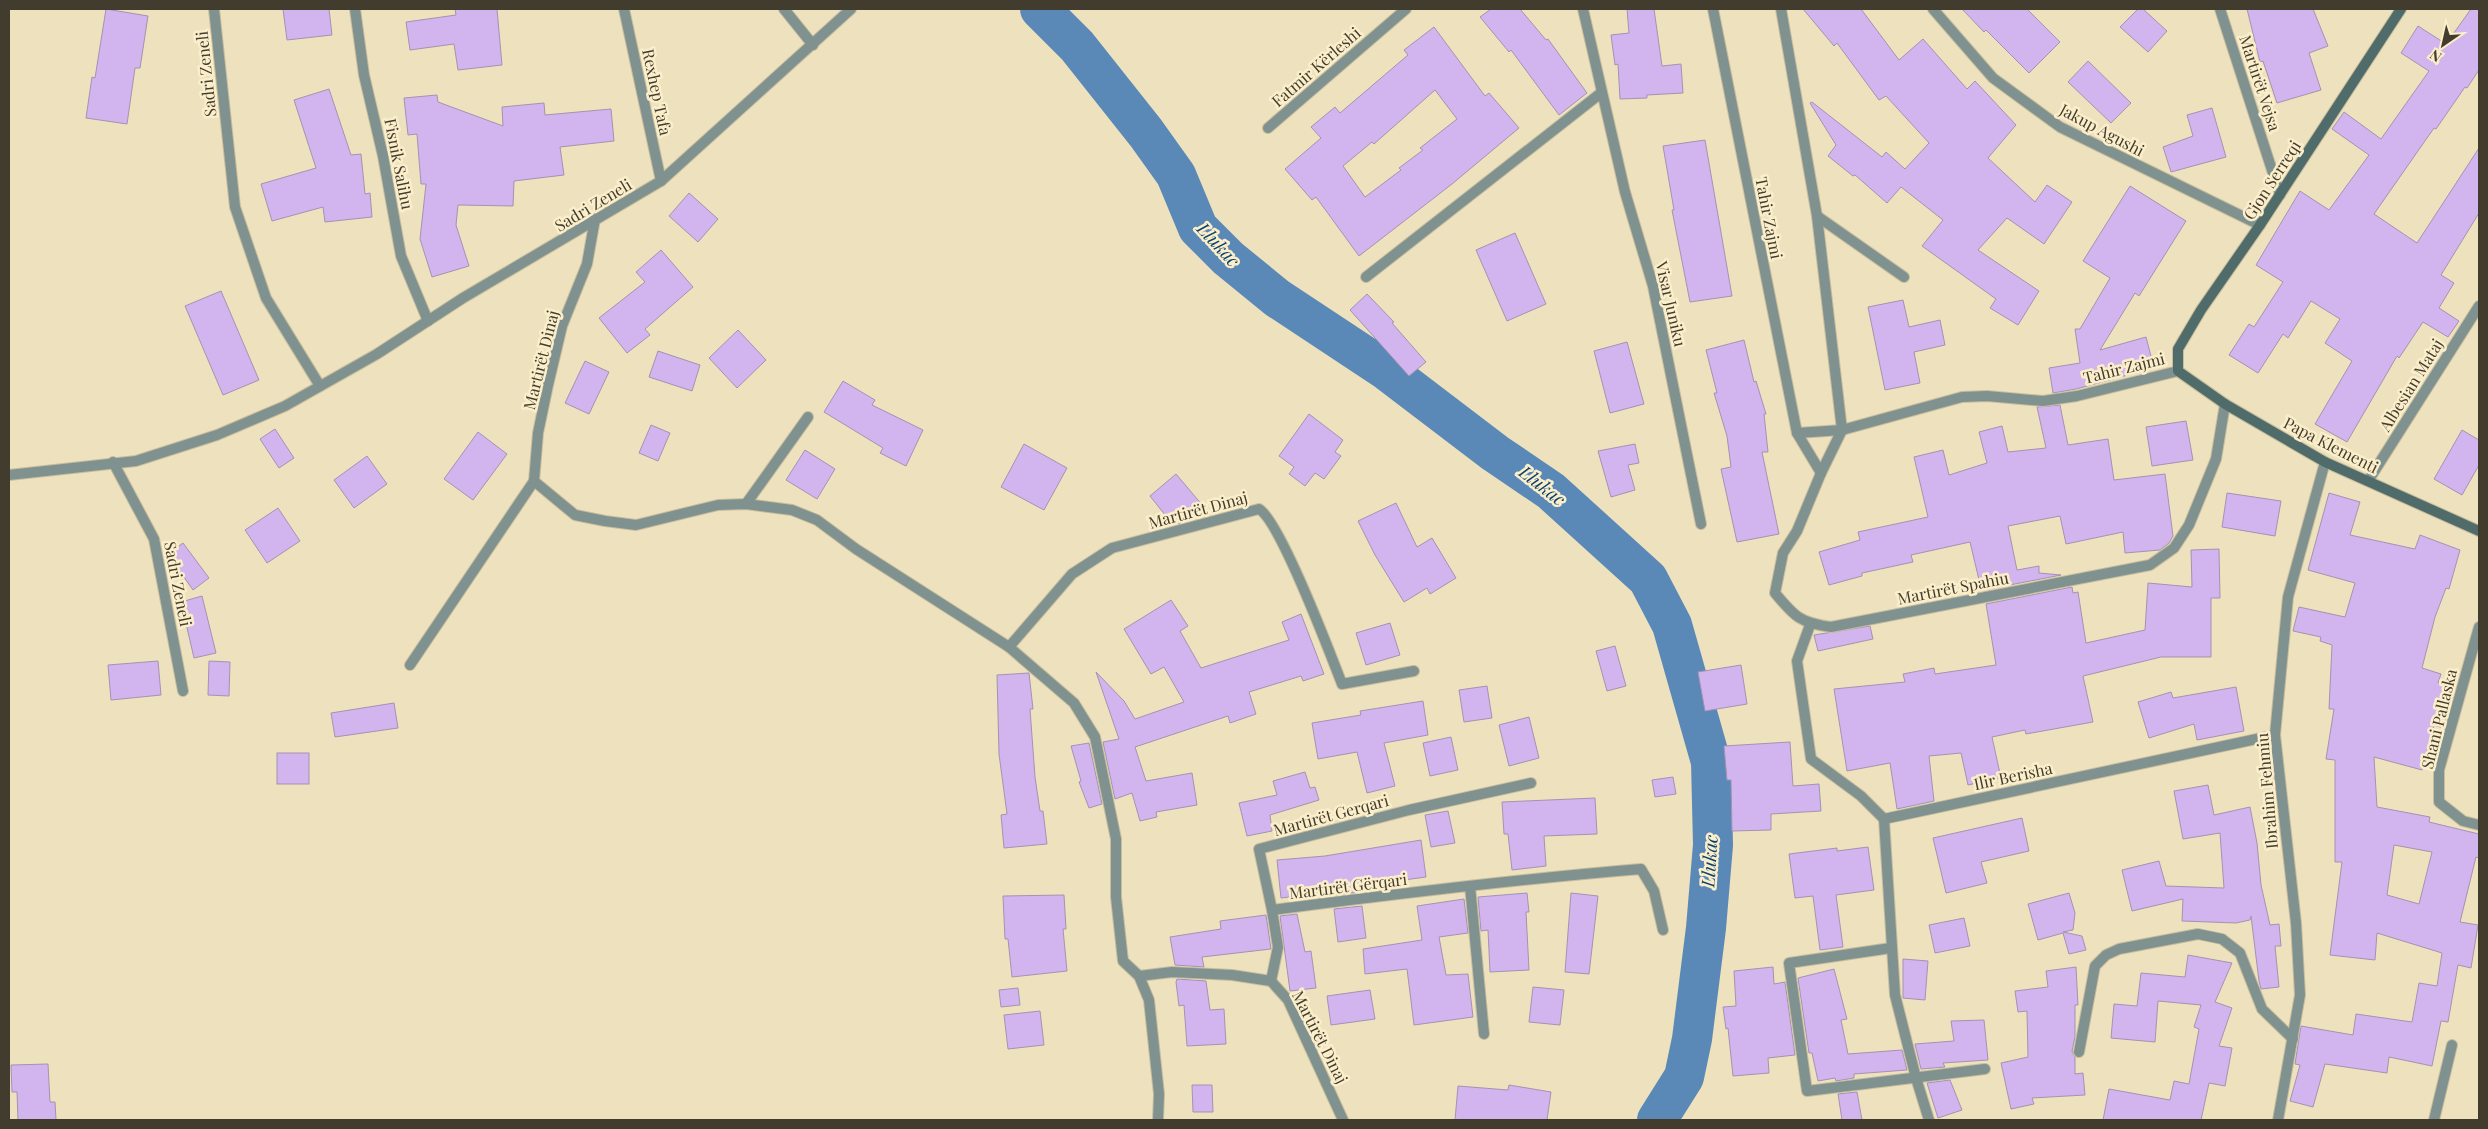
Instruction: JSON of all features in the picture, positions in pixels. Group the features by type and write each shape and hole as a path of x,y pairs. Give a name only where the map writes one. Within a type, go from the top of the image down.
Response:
{"street":[{"name":"Sadri Zeneli","path":"214,9 236,207 266,298 320,386"},
{"name":"Fisnik Salihu","path":"355,9 364,75 383,156 401,256 428,321"},
{"name":"Rexhep Tafa","path":"624,9 661,181"},
{"path":"784,9 813,45"},
{"name":"Sadri Zeneli","path":"9,475 136,460 217,435 285,406 661,181 851,9"},
{"name":"Fatmir Kërleshi","path":"1268,128 1406,9"},
{"name":"Visar Juniku","path":"1583,9 1625,192 1654,286 1701,524"},
{"name":"Tahir Zajmi","path":"1713,9 1797,433 1821,473"},
{"path":"1781,9 1817,216 1842,430 1821,473"},
{"name":"Jakup Agushi","path":"1933,9 1993,78 2060,127 2260,225"},
{"name":"Martirët Vejsa","path":"2220,9 2280,195"},
{"name":"Gjon Serreqi","path":"2178,370 2178,349 2201,310 2280,195 2401,9"},
{"path":"1366,277 1601,93"},
{"path":"1817,216 1904,277"},
{"name":"Martirët Dinaj","path":"410,665 534,482 538,433 548,385 562,326 587,264 595,219"},
{"name":"Albesian Mataj","path":"2368,481 2479,306"},
{"name":"Tahir Zajmi","path":"1797,433 1842,430 1962,398 1987,396 2043,401 2077,396 2178,370"},
{"name":"Papa Klementi","path":"2178,370 2225,404 2325,462 2479,531"},
{"name":"Martirët Spahiu","path":"1821,473 1807,510 1783,553 1775,593 1792,613 1810,624 1830,627 2150,565 2174,548 2189,525 2216,459 2225,404"},
{"path":"746,504 808,417"},
{"name":"Sadri Zeneli","path":"113,462 154,539 183,692"},
{"name":"Ibrahim Fehmiu","path":"2278,1120 2300,996 2296,923 2275,735 2288,597 2325,462"},
{"path":"534,482 576,515 636,525 718,505 746,504 792,510 816,520 856,549 1009,647 1074,703 1095,737 1116,840 1116,897 1123,961 1138,976 1149,1000 1154,1029 1159,1094 1158,1120"},
{"name":"Martirët Dinaj","path":"1009,647 1072,574 1112,548 1259,509 1266,513 1290,558 1342,684 1414,671"},
{"path":"1810,624 1797,661 1811,759 1861,796 1884,819 1895,995 1916,1078 1929,1120"},
{"name":"Shani Pallaska","path":"2479,627 2439,770 2439,802 2463,821 2479,825"},
{"name":"Ilir Berisha","path":"1884,819 2275,735"},
{"name":"Martirët Gerqari","path":"1272,910 1259,850 1441,802 1531,783"},
{"name":"Martirët Gërqari","path":"1271,981 1278,946 1272,910 1523,878 1641,869 1654,891 1663,930"},
{"path":"1470,886 1484,1034"},
{"path":"2079,1052 2095,966 2106,955 2119,949 2198,934 2222,938 2240,953 2262,1009 2293,1039"},
{"path":"1891,948 1789,964 1807,1091 1985,1069"},
{"name":"Martirët Dinaj","path":"1138,976 1172,972 1232,975 1271,981 1288,1000 1343,1120"},
{"path":"2434,1120 2452,1045"}],"building":[{"path":"106,9 148,16 140,68 135,68 127,124 86,118 92,77 95,78"},
{"path":"283,9 329,9 332,35 287,40"},
{"path":"455,9 497,9 502,65 458,70 454,44 410,50 406,22 456,15"},
{"path":"1491,9 1520,9 1546,40 1548,39 1587,93 1559,115 1511,50 1509,52 1480,17"},
{"path":"1627,9 1654,9 1662,66 1681,64 1683,93 1647,95 1647,98 1620,99 1618,64 1615,65 1611,35 1629,33"},
{"path":"1803,9 1861,9 1899,60 1923,39 1967,89 1975,81 2016,125 1988,158 2035,202 2047,185 2072,202 2044,244 2007,218 1978,250 2039,291 2018,325 1990,308 1996,299 1922,246 1943,220 1901,187 1887,203 1855,175 1853,176 1828,156 1836,145 1810,103 1812,102 1882,157 1886,152 1905,169 1929,143 1886,96 1879,100 1837,43 1834,46"},
{"path":"1962,9 2027,9 2060,42 2029,73"},
{"path":"2138,9 2143,9 2167,31 2148,52 2120,27"},
{"path":"2247,9 2313,9 2328,46 2309,53 2321,90 2277,103 2263,61 2260,62"},
{"path":"2471,9 2479,9 2479,70 2436,129 2434,128 2374,214 2417,243 2479,148 2479,213 2441,275 2454,283 2439,308 2459,321 2448,337 2423,322 2399,358 2397,356 2347,442 2315,424 2352,361 2325,343 2340,319 2311,301 2288,338 2283,334 2258,373 2229,355 2249,324 2254,327 2283,282 2256,265 2300,191 2329,210 2369,155 2332,129 2344,112 2381,139 2429,71 2401,53 2418,26 2446,44"},
{"path":"1434,27 1485,96 1489,93 1519,128 1452,184 1359,256 1316,197 1312,200 1285,169 1321,138 1311,127 1335,107 1340,113 1408,55 1404,50","holes":["1435,90 1457,119 1420,148 1423,150 1399,168 1401,170 1365,197 1343,166 1372,142 1374,144"]},
{"path":"2088,61 2131,103 2111,123 2068,82"},
{"path":"329,89 351,155 361,154 365,194 370,193 372,217 325,222 323,207 272,221 261,184 316,168 294,100"},
{"path":"437,95 438,102 503,126 502,107 544,103 545,115 611,109 614,141 560,147 564,175 514,181 513,206 458,205 456,225 469,266 432,277 420,239 426,184 421,184 417,134 408,135 404,98"},
{"path":"2212,108 2226,157 2171,172 2163,147 2193,136 2187,115"},
{"path":"1705,140 1732,296 1690,302 1672,210 1674,210 1663,146"},
{"path":"2130,186 2186,221 2139,296 2135,293 2100,350 2146,337 2154,368 2076,389 2053,393 2049,368 2080,363 2075,329 2080,329 2110,278 2083,261"},
{"path":"689,193 718,219 698,242 669,216"},
{"path":"1515,233 1546,304 1507,321 1476,250"},
{"path":"661,250 693,287 645,329 650,335 627,353 599,318 645,282 636,272"},
{"path":"221,291 259,380 223,395 185,306"},
{"path":"1367,294 1394,322 1392,323 1426,362 1409,376 1350,310"},
{"path":"1903,300 1909,327 1940,320 1945,345 1914,352 1920,383 1885,390 1868,307"},
{"path":"738,330 766,360 737,388 709,358"},
{"path":"1744,340 1754,382 1756,381 1766,414 1764,414 1768,452 1762,452 1779,534 1737,542 1721,469 1731,467 1727,436 1714,393 1717,393 1706,350"},
{"path":"1627,342 1644,404 1610,413 1594,351"},
{"path":"658,351 700,365 692,391 649,377"},
{"path":"585,361 609,372 589,414 565,403"},
{"path":"843,381 875,400 872,405 923,430 906,466 880,453 883,448 824,412"},
{"path":"2060,405 2068,445 2108,439 2114,480 2165,474 2173,536 2169,543 2160,550 2125,553 2123,532 2066,544 2060,516 2008,526 2017,570 2039,566 2039,573 2061,575 1984,590 1982,584 1980,584 1970,542 1911,555 1913,562 1862,573 1862,576 1829,585 1819,552 1860,540 1858,532 1928,517 1914,457 1943,450 1949,475 1987,463 1979,432 2002,426 2008,452 2046,448 2037,407"},
{"path":"1309,414 1343,440 1335,452 1341,456 1324,479 1315,473 1305,486 1289,474 1294,467 1279,456"},
{"path":"2186,421 2193,460 2152,466 2146,427"},
{"path":"651,425 670,433 658,461 639,453"},
{"path":"275,429 294,458 279,468 260,439"},
{"path":"2462,430 2479,440 2479,465 2462,495 2434,479"},
{"path":"478,432 507,454 473,500 444,479"},
{"path":"1024,444 1067,468 1044,510 1001,487"},
{"path":"1635,444 1639,463 1628,465 1635,490 1611,497 1598,451"},
{"path":"805,450 835,469 817,499 786,480"},
{"path":"367,456 387,484 354,508 334,480"},
{"path":"1176,474 1203,506 1183,522 1173,525 1150,496"},
{"path":"2227,493 2281,501 2275,536 2222,527"},
{"path":"2329,493 2360,502 2350,535 2415,549 2420,535 2460,550 2449,589 2446,588 2435,617 2422,668 2441,674 2438,683 2455,688 2443,728 2434,725 2422,770 2374,757 2377,807 2430,817 2429,822 2479,834 2479,858 2476,857 2460,922 2478,925 2471,968 2458,965 2448,1022 2441,1021 2432,1066 2389,1057 2387,1073 2325,1064 2313,1107 2290,1101 2300,1065 2295,1064 2301,1026 2353,1035 2356,1014 2412,1022 2419,983 2437,986 2442,953 2377,933 2375,960 2330,955 2342,862 2335,862 2335,760 2326,759 2334,709 2329,709 2332,645 2320,641 2321,637 2293,631 2299,607 2345,617 2355,583 2308,570","holes":["2394,845 2432,852 2419,904 2387,895"]},
{"path":"1396,503 1417,547 1432,538 1456,578 1430,594 1427,588 1404,602 1375,555 1358,521"},
{"path":"278,508 300,541 267,563 245,530"},
{"path":"183,543 209,578 193,590 168,554"},
{"path":"2219,549 2220,598 2211,598 2211,657 2161,657 2083,676 2093,722 2026,734 2025,730 1992,737 2001,778 1968,785 1961,753 1929,756 1934,801 1897,809 1890,763 1847,771 1834,689 1905,682 1903,674 1934,668 1935,674 1996,665 1986,604 2072,587 2073,593 2078,592 2086,643 2145,630 2148,583 2192,587 2191,550"},
{"path":"202,596 216,653 194,658 181,602"},
{"path":"1171,600 1188,626 1180,631 1201,668 1289,640 1282,622 1301,614 1324,674 1303,681 1301,676 1249,692 1256,714 1230,723 1228,716 1135,747 1146,781 1192,773 1197,805 1156,812 1157,817 1140,821 1132,793 1115,799 1103,742 1119,739 1096,672 1124,701 1135,719 1184,702 1164,667 1151,674 1124,629"},
{"path":"1390,623 1400,655 1366,665 1356,633"},
{"path":"1870,626 1873,639 1818,651 1814,635"},
{"path":"1615,646 1626,686 1607,691 1596,651"},
{"path":"158,661 161,695 111,700 108,665"},
{"path":"209,661 230,662 229,696 208,695"},
{"path":"1741,665 1747,704 1705,711 1698,672"},
{"path":"1029,673 1033,709 1030,709 1035,777 1040,811 1043,811 1047,844 1004,848 1001,815 1007,814 999,754 997,675"},
{"path":"1487,686 1492,718 1464,722 1459,690"},
{"path":"2236,687 2244,731 2197,740 2194,724 2149,738 2138,702 2171,692 2173,698"},
{"path":"1423,701 1428,735 1384,743 1395,786 1367,793 1357,752 1318,759 1312,723 1361,715 1360,711"},
{"path":"394,703 398,728 335,737 331,713"},
{"path":"1529,717 1539,758 1509,766 1499,725"},
{"path":"1451,737 1458,770 1430,776 1423,743"},
{"path":"1790,742 1793,786 1819,784 1821,811 1771,814 1771,830 1732,831 1731,780 1727,780 1724,746"},
{"path":"1089,743 1102,804 1089,808 1079,782 1081,781 1071,746"},
{"path":"277,753 309,753 309,784 277,784"},
{"path":"1305,772 1310,788 1315,787 1319,800 1270,815 1272,831 1247,836 1239,803 1277,795 1273,781"},
{"path":"1673,777 1676,794 1655,797 1652,780"},
{"path":"2208,785 2214,815 2250,807 2257,843 2261,885 2270,925 2279,924 2281,946 2275,946 2279,987 2261,989 2251,916 2250,920 2236,923 2182,921 2183,899 2132,911 2122,870 2159,861 2166,886 2224,888 2220,833 2183,839 2174,791"},
{"path":"1595,798 1597,834 1544,836 1546,866 1512,870 1508,834 1504,834 1502,802"},
{"path":"1448,811 1455,843 1431,847 1425,815"},
{"path":"2022,818 2029,851 1981,862 1987,883 1946,893 1933,838"},
{"path":"1421,840 1426,877 1359,886 1360,892 1332,895 1332,892 1281,898 1277,860 1325,856"},
{"path":"1868,847 1874,890 1836,895 1843,947 1820,950 1813,896 1795,898 1789,854 1837,848 1837,851"},
{"path":"1527,893 1529,912 1526,912 1529,970 1490,972 1488,930 1481,931 1478,897"},
{"path":"1571,893 1598,896 1589,974 1565,972"},
{"path":"2069,893 2075,913 2073,930 2063,932 2082,936 2086,950 2069,954 2063,933 2038,940 2028,904"},
{"path":"1064,895 1066,929 1063,929 1067,971 1012,977 1008,939 1005,939 1003,896"},
{"path":"1464,899 1468,933 1439,937 1446,975 1468,974 1473,1017 1414,1025 1407,969 1365,974 1363,949 1422,940 1417,906"},
{"path":"1362,906 1366,938 1338,942 1334,909"},
{"path":"1297,914 1305,952 1311,951 1316,988 1290,991 1280,916"},
{"path":"1266,915 1271,949 1202,957 1204,967 1175,965 1170,937 1221,929 1220,921"},
{"path":"1964,918 1970,946 1935,953 1929,925"},
{"path":"2188,955 2232,963 2215,1002 2232,1008 2219,1046 2232,1048 2225,1086 2209,1083 2201,1120 2103,1120 2109,1089 2170,1100 2174,1081 2189,1084 2199,1029 2194,1027 2201,1005 2158,1001 2155,1042 2111,1038 2114,1004 2137,1006 2141,973 2185,977"},
{"path":"1903,959 1928,961 1925,1000 1903,998"},
{"path":"1773,967 1774,984 1785,982 1795,1055 1768,1058 1769,1073 1733,1076 1728,1028 1726,1029 1723,1007 1736,1006 1734,971"},
{"path":"2076,967 2078,1005 2075,1005 2075,1037 2072,1051 2075,1057 2075,1074 2083,1073 2085,1095 2032,1098 2034,1104 2011,1109 2001,1063 2028,1057 2027,1011 2018,1012 2015,991 2048,987 2046,971"},
{"path":"1834,969 1847,1019 1841,1020 1848,1054 1902,1050 1907,1070 1854,1074 1854,1078 1836,1081 1835,1078 1818,1081 1812,1053 1809,1053 1798,978"},
{"path":"1177,979 1206,981 1210,1010 1224,1009 1226,1044 1187,1046 1184,1005 1179,1006"},
{"path":"1533,987 1564,990 1560,1025 1529,1022"},
{"path":"1018,988 1020,1005 1001,1007 999,990"},
{"path":"1370,990 1375,1019 1331,1025 1327,996"},
{"path":"1040,1011 1044,1045 1008,1049 1004,1015"},
{"path":"1984,1020 1988,1060 1943,1063 1945,1067 1921,1069 1915,1044 1954,1041 1951,1021"},
{"path":"48,1064 50,1102 55,1102 56,1120 18,1120 17,1092 12,1092 11,1065"},
{"path":"1950,1080 1962,1110 1938,1118 1927,1083"},
{"path":"1192,1085 1212,1085 1213,1112 1193,1112"},
{"path":"1509,1085 1551,1092 1547,1120 1455,1120 1458,1086 1508,1090"},
{"path":"1857,1092 1862,1120 1842,1120 1838,1094"}],"waterway":[{"name":"Llukac","path":"1040,9 1077,46 1146,133 1176,175 1198,228 1228,258 1277,298 1386,370 1495,453 1551,491 1648,579 1672,625 1711,762 1713,845 1706,928 1692,1039 1684,1077 1657,1120"}]}
